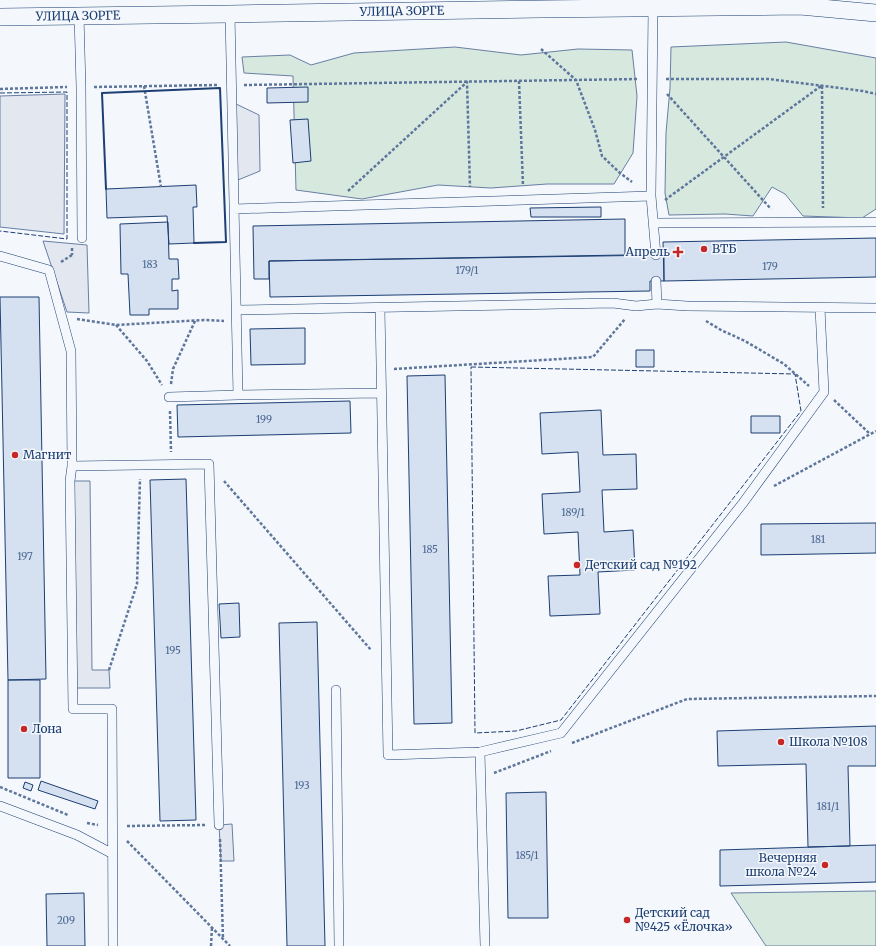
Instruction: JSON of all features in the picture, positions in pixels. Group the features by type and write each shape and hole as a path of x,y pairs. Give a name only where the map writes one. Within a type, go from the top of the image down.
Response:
{"street":[{"name":"УЛИЦА ЗОРГЕ","path":"0,17 653,8 800,3 876,13"}],"lane":[{"path":"653,8 652,209 656,255"},
{"path":"230,14 238,395"},
{"path":"79,15 82,238"},
{"path":"234,209 652,196"},
{"path":"654,223 876,222"},
{"path":"0,256 49,270 71,351 72,466 70,481 73,709 112,709 113,946"},
{"path":"656,281 657,304"},
{"path":"236,310 613,303 636,306 657,304 687,306 876,308"},
{"path":"380,308 388,755 480,752 561,733 743,503 824,392 820,308"},
{"path":"169,397 381,393"},
{"path":"72,466 209,464 219,825"},
{"path":"336,690 339,946"},
{"path":"480,752 485,946"},
{"path":"0,806 77,835 113,854"}],"path":[{"path":"541,49 576,80 595,130 602,156 620,173 652,196"},
{"path":"653,79 784,222"},
{"path":"0,89 576,80 769,79 876,94"},
{"path":"519,81 523,200"},
{"path":"467,82 470,202"},
{"path":"331,206 467,82"},
{"path":"144,86 161,187"},
{"path":"652,209 822,86"},
{"path":"822,86 823,222"},
{"path":"49,270 72,255 82,238"},
{"path":"382,370 593,357 636,306"},
{"path":"687,306 721,330 745,341 784,364 808,386 824,392 870,434"},
{"path":"62,317 116,325 204,320 236,321"},
{"path":"171,464 169,397 173,369 195,321"},
{"path":"116,325 147,361 169,397"},
{"path":"770,488 876,431"},
{"path":"209,464 387,668"},
{"path":"109,670 137,584 141,465"},
{"path":"569,744 688,699 876,696"},
{"path":"480,778 554,750"},
{"path":"0,787 69,815"},
{"path":"83,821 90,824 112,827 219,825 223,939"},
{"path":"112,827 230,946"},
{"path":"211,946 212,927"}],"shaded area":[{"path":"786,42 876,58 876,209 862,218 803,216 785,194 772,187 753,216 725,214 669,215 665,193 666,133 670,88 671,47"},
{"path":"455,47 521,55 578,49 632,50 637,96 633,153 614,184 547,184 491,188 438,185 362,199 296,190 293,76 244,73 242,57 290,55 311,65 354,53"},
{"path":"65,94 64,234 0,227 0,96"},
{"path":"232,102 259,115 260,171 233,182"},
{"path":"43,241 87,245 89,313 67,312"},
{"path":"70,481 90,481 92,670 109,670 110,688 72,688"},
{"path":"232,824 234,861 221,861 219,825"},
{"path":"876,891 876,946 766,946 731,893"}],"building":[{"path":"308,87 308,102 267,103 267,88"},
{"path":"308,119 311,161 293,163 290,120"},
{"path":"196,185 197,207 193,207 194,243 169,244 167,216 107,218 106,189"},
{"path":"601,207 601,217 531,217 530,208"},
{"path":"625,219 625,255 269,261 269,279 254,279 253,226"},
{"path":"168,222 169,259 178,259 179,279 172,279 172,291 178,290 178,309 149,309 149,315 130,315 128,274 121,274 120,224"},
{"path":"876,238 876,277 664,281 663,242"},
{"path":"664,255 664,281 650,281 650,291 270,297 269,261"},
{"path":"0,297 39,297 46,679 8,680"},
{"path":"305,328 305,364 251,365 250,329"},
{"path":"636,350 654,350 654,367 636,367"},
{"path":"445,375 452,723 414,724 407,376"},
{"path":"350,401 351,433 178,437 177,405"},
{"path":"601,410 603,455 636,454 637,489 602,490 604,532 633,530 635,570 598,572 600,614 550,616 548,576 580,575 578,532 544,534 542,494 580,492 578,452 542,454 540,413"},
{"path":"751,416 780,416 780,433 751,433"},
{"path":"186,479 196,820 160,821 150,480"},
{"path":"876,523 876,553 761,555 761,524"},
{"path":"239,603 240,637 221,638 219,604"},
{"path":"317,622 325,946 287,946 279,623"},
{"name":"Лона","path":"8,680 40,680 40,778 8,778"},
{"path":"876,726 876,766 848,766 850,846 808,847 806,764 718,766 717,731"},
{"path":"41,781 98,801 95,809 38,790"},
{"path":"25,782 33,785 31,791 23,788"},
{"path":"546,792 548,918 508,918 506,793"},
{"path":"876,845 876,882 720,886 720,850"},
{"path":"84,893 85,946 47,946 46,894"}],"fence":[{"path":"0,93 67,92 67,239 0,231"},
{"path":"471,367 795,374 801,411 561,720 516,731 475,733 471,367"}],"wall":[{"path":"106,189 102,93 220,88 226,242 194,243"}],"place":[{"name":"ВТБ","path":"704,249"},
{"name":"Апрель","path":"678,252"},
{"name":"Магнит","path":"15,455"},
{"name":"Детский сад №192","path":"577,565"},
{"name":"Лона","path":"24,729"},
{"name":"Школа №108","path":"781,742"},
{"name":"Вечерняя школа №24","path":"825,865"},
{"name":"Детский сад №425 «Ёлочка»","path":"627,920"}]}
